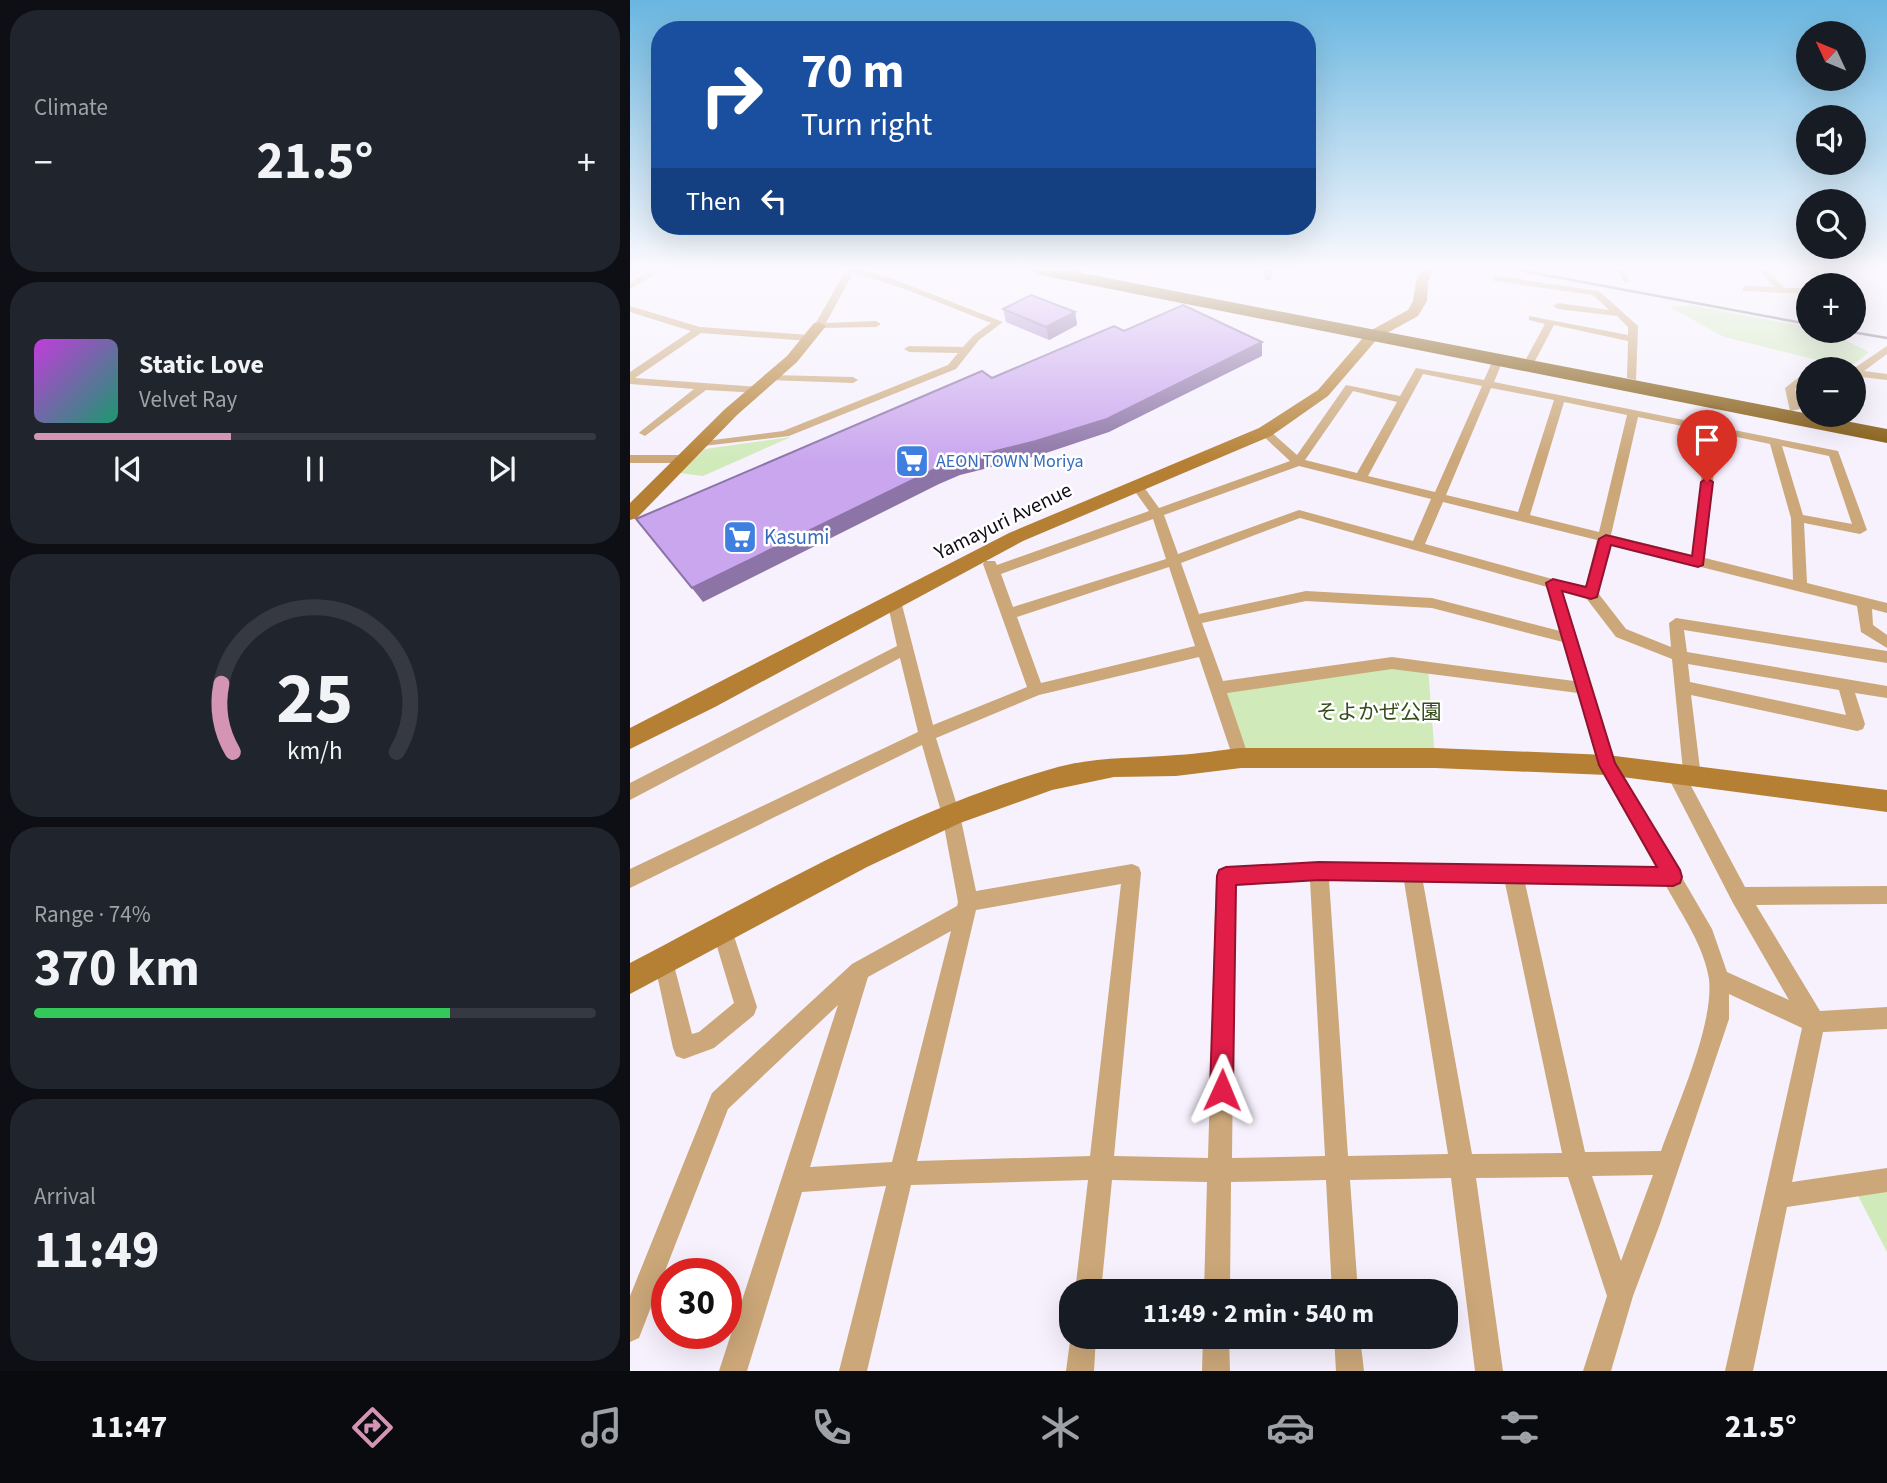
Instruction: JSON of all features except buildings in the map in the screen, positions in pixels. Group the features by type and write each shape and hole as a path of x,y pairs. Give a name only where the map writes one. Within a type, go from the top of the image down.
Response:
{"highway":[{"path":"1382,334 1498,360 1886,433"},
{"path":"1384,334 1531,359 1796,410"},
{"path":"1866,427 1886,433"}],"street":[{"path":"630,379 693,334"},
{"path":"632,510 732,412 772,378 812,334"},
{"path":"698,445 785,433 953,367 982,334"},
{"name":"Yamayuri Avenue","path":"630,739 707,701 986,552 1049,522 1265,432 1322,393 1377,334"},
{"path":"1531,359 1544,334"},
{"path":"1612,334 1633,338"},
{"path":"1632,378 1633,334"},
{"path":"909,349 966,350"},
{"path":"1866,364 1887,349"},
{"path":"1417,547 1498,360"},
{"path":"1360,479 1420,370 1834,453 1860,530 1797,518"},
{"path":"1866,374 1887,377"},
{"path":"772,378 853,380"},
{"path":"630,379 759,390"},
{"path":"1796,383 1790,388 1796,401"},
{"path":"645,433 703,387"},
{"path":"993,572 1298,462 1350,387 1404,400"},
{"path":"1522,519 1560,398"},
{"path":"1591,594 1606,539 1633,412"},
{"path":"1698,562 1713,429"},
{"path":"1265,432 1298,462 1887,608"},
{"path":"1775,442 1797,518 1800,587"},
{"path":"630,459 684,459"},
{"path":"1137,486 1158,514 1241,758"},
{"path":"1009,614 1174,561 1298,514 1591,594 1620,633 1679,656 1887,692"},
{"path":"986,552 1036,690"},
{"path":"1553,583 1567,638 1607,765 1673,877 1704,936 1719,979 1718,1019 1620,1296 1597,1371"},
{"path":"1194,620 1306,596 1432,603 1567,638"},
{"path":"853,1371 967,907 951,815 927,735 894,601"},
{"path":"1864,603 1866,628 1887,642"},
{"path":"1740,1371 1814,1022 1740,896 1684,776 1683,687 1676,623 1887,657"},
{"path":"630,792 906,648"},
{"path":"630,879 927,735 1036,690 1205,650"},
{"path":"1217,688 1392,663 1583,688"},
{"path":"1683,687 1857,724 1845,685"},
{"path":"630,979 857,858 951,815 1052,779 1114,767 1176,766 1241,758 1435,758 1607,765 1887,801"},
{"path":"1217,1279 1226,876 1319,871 1673,877"},
{"path":"1319,871 1344,1279"},
{"path":"630,1329 720,1101 859,971 967,907 1132,873 1089,1279"},
{"path":"1412,873 1462,1167 1489,1371"},
{"path":"1513,874 1576,1164 1620,1296"},
{"path":"1740,896 1887,895"},
{"path":"664,961 684,1048 706,1040 746,1007 722,930"},
{"path":"733,1371 859,971"},
{"path":"1719,979 1814,1022 1887,1018"},
{"path":"794,1180 902,1172 1101,1168 1337,1169 1668,1163"},
{"path":"1777,1196 1887,1180"},
{"path":"1080,1371 1082,1349"},
{"path":"1216,1349 1216,1371"},
{"path":"1349,1349 1350,1371"}],"green space":[{"path":"1719,334 1796,334 1796,343 1851,343 1869,352 1863,357 1805,357"},
{"path":"791,437 703,476 680,473 705,449"},
{"name":"そよかぜ公園","path":"1392,663 1428,668 1435,758 1241,758 1217,688"},
{"path":"1887,1180 1887,1252 1852,1184"}],"railway":[{"path":"1866,334 1887,338"}],"place":[{"name":"AEON TOWN Moriya","path":"912,461"},
{"name":"Kasumi","path":"740,537"}],"route":[{"path":"1222,1090 1226,876 1319,871 1673,877 1607,765 1567,638 1553,583 1591,594 1606,539 1698,562 1707,482"}]}
